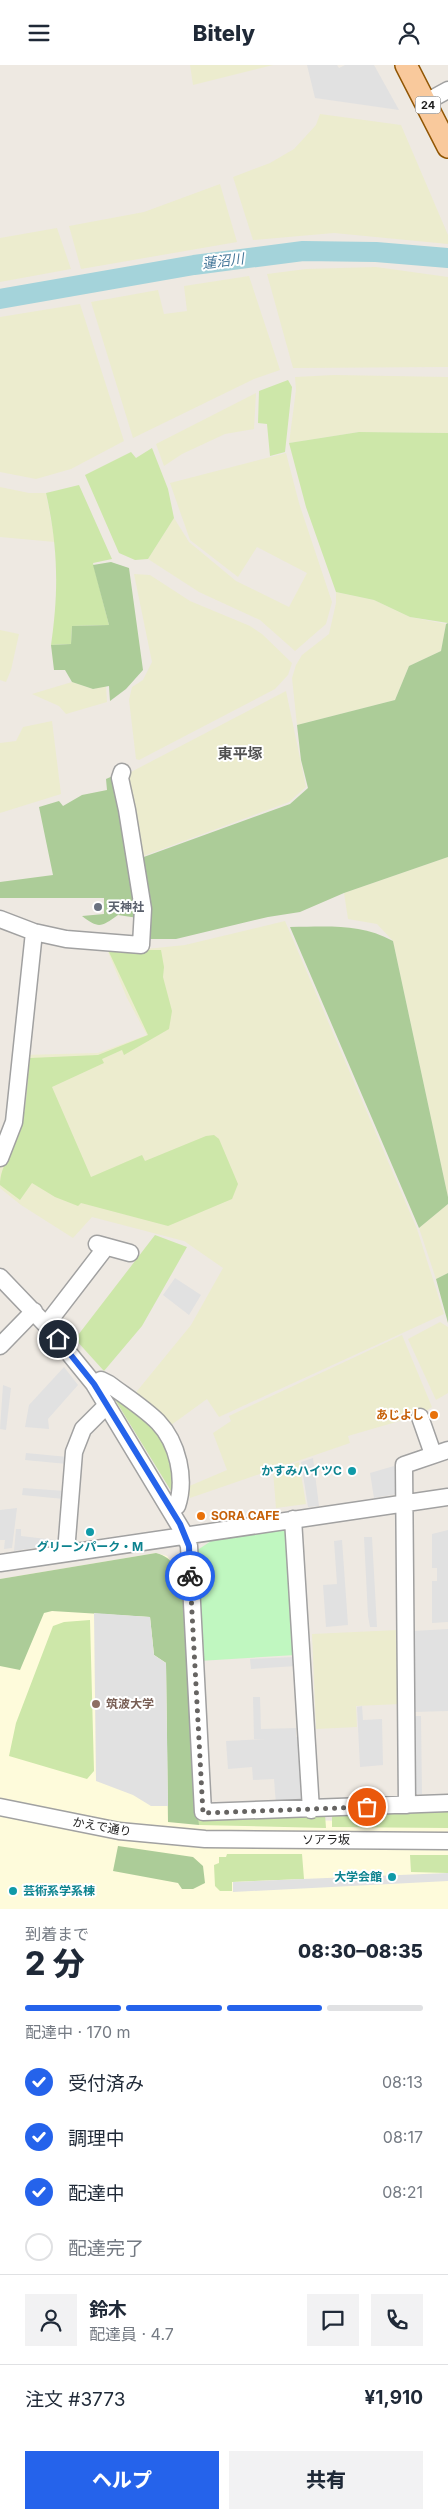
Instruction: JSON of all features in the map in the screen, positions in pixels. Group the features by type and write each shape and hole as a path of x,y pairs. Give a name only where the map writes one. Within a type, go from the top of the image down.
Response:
{"main road":[{"name":"24","path":"406,65 448,147"}],"street":[{"path":"426,102 448,90"},
{"path":"0,919 34,932 66,939 141,945 143,909 120,778 122,773"},
{"path":"0,1158 14,1122 34,932"},
{"path":"46,1325 101,1245 130,1253"},
{"path":"0,1277 34,1311 94,1384 185,1535 189,1546 203,1813 448,1803"},
{"path":"0,1346 34,1311"},
{"path":"94,1384 102,1380 109,1384 157,1421 171,1441 182,1479 177,1505 171,1509"},
{"path":"66,1553 74,1452 83,1429 106,1405"},
{"path":"407,1805 404,1465 441,1452 420,1417"},
{"path":"0,1563 448,1497"},
{"path":"293,1519 311,1810"},
{"name":"かえで通り","path":"0,1807 119,1831 205,1839"},
{"name":"ソアラ坂","path":"205,1839 448,1841"}],"shaded area":[{"path":"307,65 337,65 339,68 345,65 374,65 399,110 315,98"},
{"path":"175,1278 201,1295 189,1315 163,1295"},
{"path":"64,1367 78,1385 48,1419 49,1429 25,1427 29,1405"},
{"path":"3,1385 11,1388 6,1430 0,1429"},
{"path":"26,1453 68,1457 67,1464 25,1460"},
{"path":"313,1458 319,1506 308,1507 301,1462"},
{"path":"394,1466 397,1472 397,1494 374,1498 370,1473"},
{"path":"23,1488 65,1491 64,1499 22,1495"},
{"path":"17,1508 12,1548 4,1549 5,1540 0,1540 0,1510"},
{"path":"16,1529 21,1529 21,1536 55,1540 54,1545 14,1551"},
{"path":"448,1530 448,1622 432,1623 432,1581 437,1581 437,1568 432,1568 432,1534"},
{"path":"364,1537 372,1537 377,1627 370,1627 368,1616"},
{"path":"342,1540 348,1625 326,1627 323,1585 337,1584 334,1541"},
{"name":"筑波大学","path":"156,1553 167,1556 178,1570 182,1589 186,1591 199,1817 448,1824 448,1909 0,1909 0,1579"},
{"path":"94,1613 150,1617 154,1655 166,1663 168,1806 151,1806 133,1795 96,1781"},
{"path":"448,1629 448,1711 414,1712 413,1631"},
{"path":"295,1657 296,1666 251,1669 250,1659"},
{"path":"253,1697 260,1697 261,1729 296,1728 296,1737 301,1737 305,1799 300,1804 276,1805 274,1779 253,1780 252,1767 228,1769 226,1741 266,1739 254,1739"},
{"path":"362,1706 363,1720 382,1719 383,1765 360,1767 357,1707"},
{"path":"413,1716 421,1716 422,1794 414,1794"},
{"path":"448,1873 448,1881 233,1892 233,1882"}],"green space":[{"path":"190,65 273,65 193,85"},
{"path":"320,114 401,125 448,235 448,244 334,233 253,240 233,177 270,163 294,149 316,125"},
{"path":"220,184 237,242 81,269 69,226 144,212"},
{"path":"57,228 71,269 0,282 0,238"},
{"path":"376,267 448,277 448,367 293,368 267,274 306,269"},
{"path":"249,276 280,370 254,379 133,438 91,302 158,290 164,314 187,311 184,286"},
{"path":"80,304 124,441 71,469 36,479 0,472 0,317"},
{"path":"334,375 448,377 448,433 359,432 289,443 296,390 295,377"},
{"path":"288,380 292,387 285,452 270,456 267,424 258,423 259,391"},
{"path":"256,393 254,429 225,434 182,454 164,466 156,444"},
{"path":"359,432 448,433 448,623 410,617 374,600 336,592 306,507 289,443"},
{"path":"152,448 168,489 174,518 148,559 135,560 119,553 85,475 131,452 136,458"},
{"path":"286,453 299,503 332,602 326,624 295,651 260,620 199,592 148,559 174,518 189,542 236,581 289,607 307,573 257,547 238,577 190,540 170,483"},
{"path":"79,485 112,559 93,563 109,625 72,626 71,644 51,645 54,625 56,569 53,532 46,493"},
{"path":"0,487 29,493 46,493 55,542 0,537"},
{"path":"111,562 129,568 143,670 126,689 110,701 109,686 93,689 72,682 65,670 54,670 51,645 71,644 72,626 109,625 93,565"},
{"path":"134,574 150,575 190,601 250,626 262,634 292,663 288,675 275,689 139,760 136,759 129,700 132,687 143,680 152,662"},
{"path":"336,592 374,600 410,617 446,624 441,651 409,666 395,700 297,725 292,678 296,665 302,655 329,634 336,603"},
{"path":"448,623 448,857 344,893 300,912 268,917 176,939 145,939 141,858 290,804 308,788 301,760 297,725 395,700 409,666 441,651 446,624"},
{"path":"0,630 19,634 11,670 6,682 0,680"},
{"path":"72,682 93,689 106,686 107,702 66,714 59,706 32,694"},
{"path":"286,691 306,787 289,802 138,858 126,779 131,772"},
{"path":"52,721 61,794 0,813 0,743 16,741 23,727"},
{"path":"115,775 138,918 118,915 104,924 96,925 82,916 104,914 104,898 0,898 0,882 53,875 39,807 59,801 63,806 82,795 107,790 106,779"},
{"path":"448,857 448,1197 393,941 377,924 348,919 344,893"},
{"path":"285,921 417,1229 444,1314 219,1417 207,1399 167,1428 133,1396 191,1325 223,1268 184,1241 92,1217 73,1238 21,1205 0,1188 0,1166 23,1055 98,1053 147,1035 127,998 106,947 146,949 185,945"},
{"path":"290,927 343,927 368,931 393,941 448,1197 448,1204 419,1228"},
{"path":"108,950 161,950 164,967 163,977 172,1011 169,1029 124,1055 122,1050 102,1059 104,1063 52,1087 91,1177 142,1155 145,1161 206,1136 214,1135 219,1139 238,1184 232,1199 168,1226 81,1203 78,1206 55,1197 32,1183 20,1200 0,1185 2,1171 22,1122 30,1058 98,1055 148,1035"},
{"path":"448,1204 448,1273 436,1279 419,1228"},
{"path":"155,1235 187,1247 142,1326 104,1371 75,1339"},
{"path":"448,1273 448,1323 436,1279"},
{"path":"440,1322 448,1327 448,1393 436,1400 408,1339"},
{"path":"402,1335 432,1407 420,1415 348,1436 350,1443 190,1498 187,1487 227,1470 213,1433 231,1421 229,1416"},
{"path":"106,1385 169,1444 176,1499"},
{"path":"299,1462 306,1504 276,1508 273,1471"},
{"path":"284,1527 289,1532 295,1655 199,1661 196,1551 217,1537"},
{"path":"156,1553 168,1558 172,1562 177,1571 182,1589 186,1591 199,1825 168,1822 166,1663 154,1655 150,1617 52,1611 44,1613 20,1670 0,1666 0,1579"},
{"path":"90,1620 94,1771 87,1779 9,1756 16,1723 53,1626 64,1622"},
{"path":"398,1630 400,1704 356,1706 357,1727 316,1729 312,1634"},
{"path":"448,1808 448,1828 332,1827 332,1813"},
{"path":"325,1814 326,1828 199,1825 199,1817"},
{"path":"118,1846 193,1857 203,1866 205,1883 193,1889 182,1889 178,1883 113,1871"},
{"path":"227,1854 302,1854 304,1879 232,1882 232,1891 220,1891 215,1886 214,1865 219,1863 219,1857 226,1857"},
{"path":"410,1855 448,1855 448,1873 411,1872"}],"waterway":[{"name":"蓮沼川","path":"0,299 194,265 303,251 376,252 448,258"}],"way so far":[{"path":"190,1576 203,1813 367,1807"}],"place":[{"name":"天神社","path":"98,907"},
{"name":"あじよし","path":"434,1415"},
{"name":"かすみハイツC","path":"352,1471"},
{"name":"SORA CAFE","path":"201,1516"},
{"name":"グリーンパーク・M","path":"90,1532"},
{"name":"筑波大学","path":"96,1704"},
{"name":"大学会館","path":"392,1877"},
{"name":"芸術系学系棟","path":"13,1891"}],"district":[{"name":"東平塚","path":"240,754"}],"route":[{"path":"58,1339 94,1384 180,1524 189,1546 190,1576"}]}
